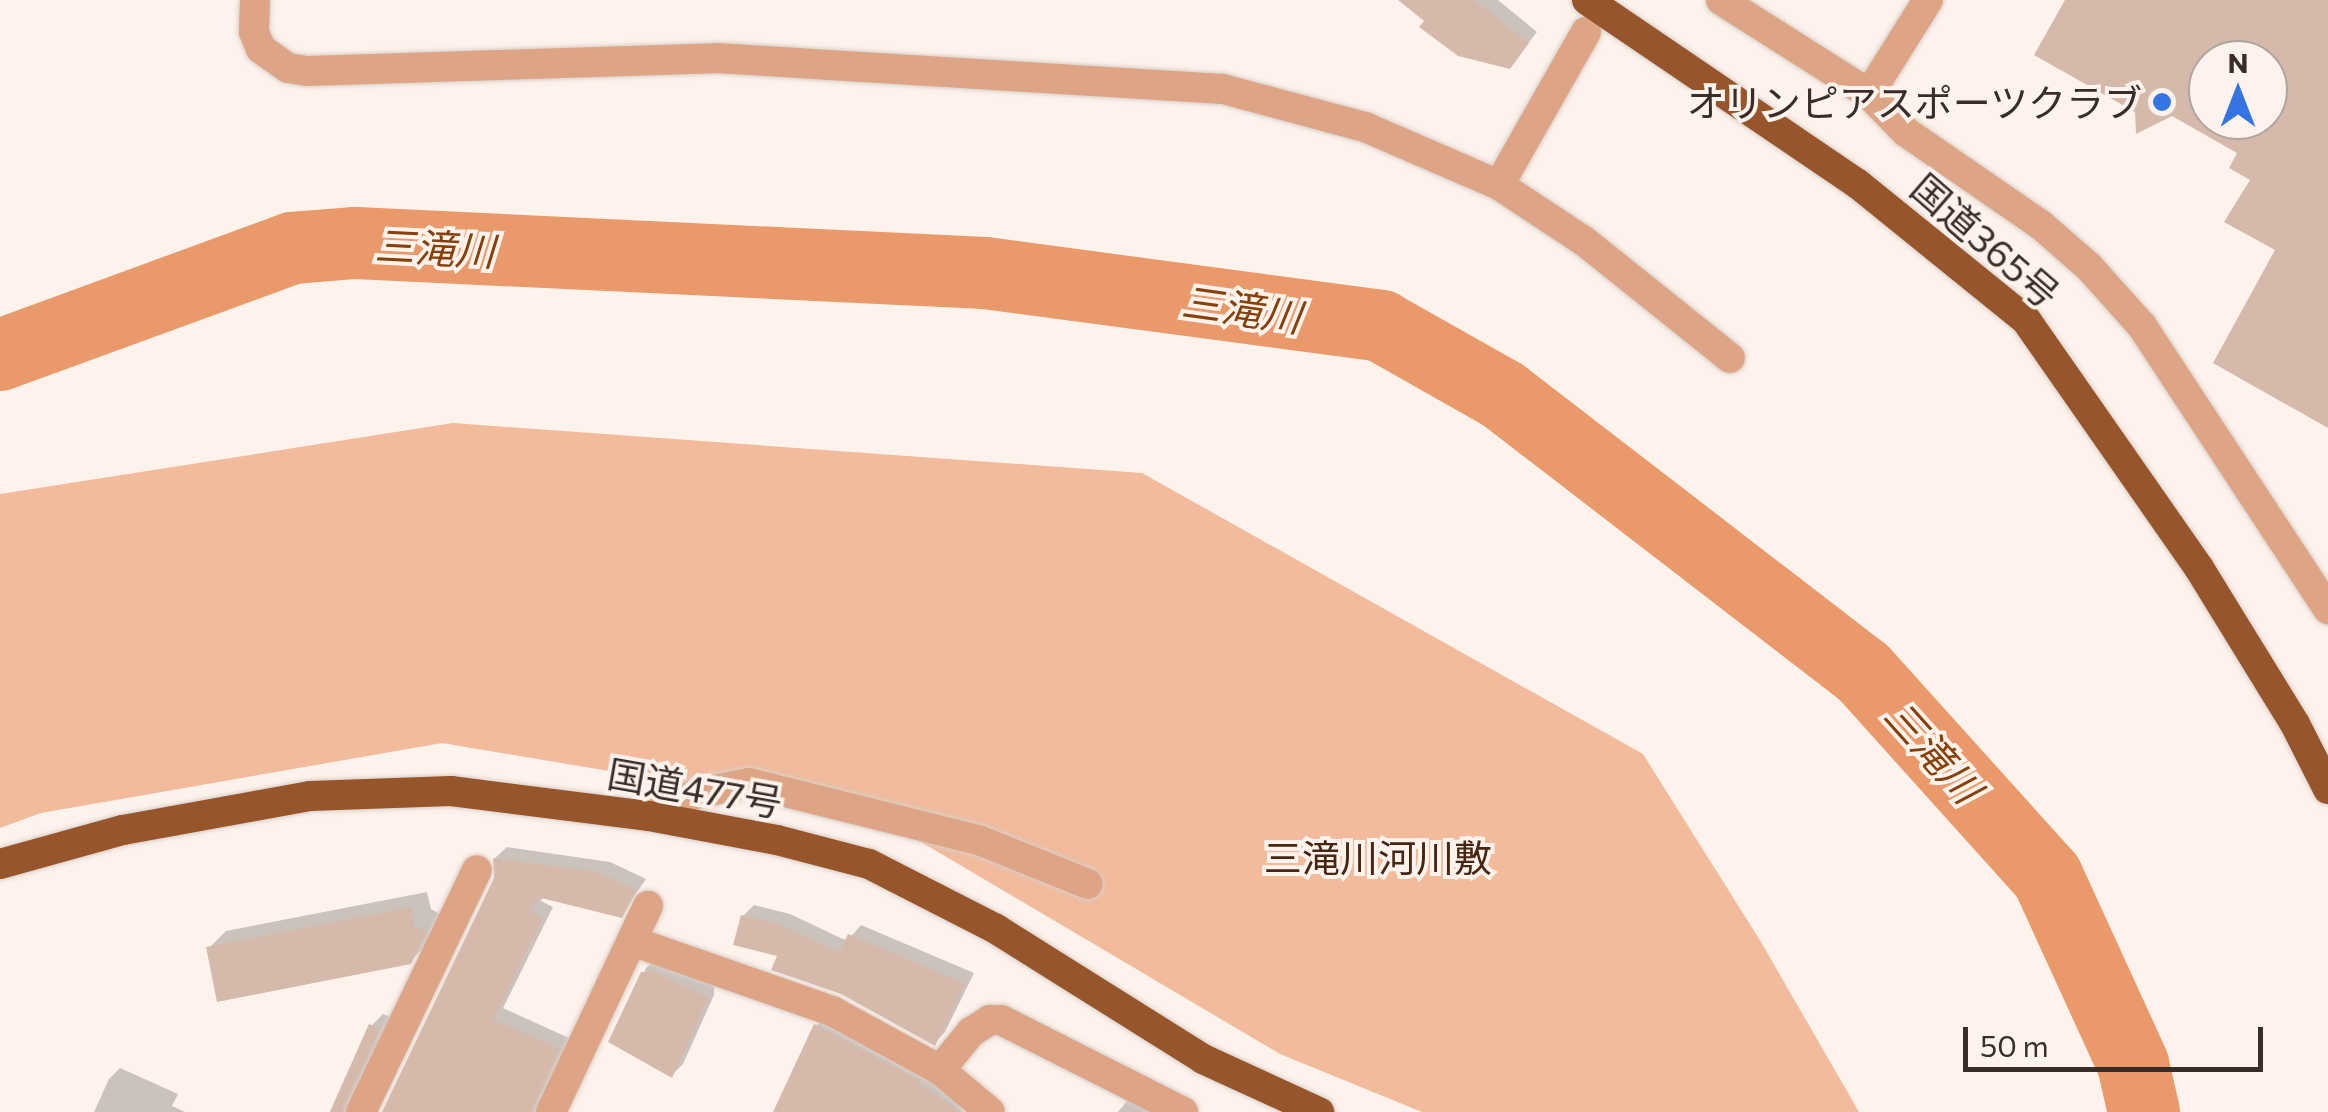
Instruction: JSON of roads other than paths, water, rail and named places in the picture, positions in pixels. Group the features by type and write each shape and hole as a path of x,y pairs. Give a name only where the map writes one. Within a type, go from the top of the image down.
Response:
{"highway":[{"name":"国道365号","path":"1588,0 1858,184 2026,320 2199,568 2296,724 2328,790"},
{"name":"国道477号","path":"0,864 124,830 310,796 451,791 649,816 777,840 869,864 996,929 1204,1059 1318,1112"}],"street":[{"path":"255,0 254,32 261,48 288,68 307,71 716,58 1223,88 1366,127 1499,185 1584,241 1730,358"},
{"path":"1721,0 1870,94 1906,132 2041,225 2089,268 2142,326 2328,608"},
{"path":"1870,94 1928,0"},
{"path":"1499,185 1586,32"},
{"path":"649,816 695,794 750,783 981,841 1088,884"},
{"path":"361,1112 477,870"},
{"path":"551,1112 648,906"},
{"path":"632,941 832,1011 940,1070 990,1112"},
{"path":"940,1070 980,1024 1002,1020 1183,1112"}],"waterway":[{"name":"三滝川","path":"0,355 292,248 356,243 985,273 1381,326 1503,395 1863,672 2047,876 2133,1064 2144,1112"}],"place":[{"name":"オリンピアスポーツクラブ","path":"2162,102"}],"park label":[{"name":"三滝川河川敷","path":"1378,857"}]}
